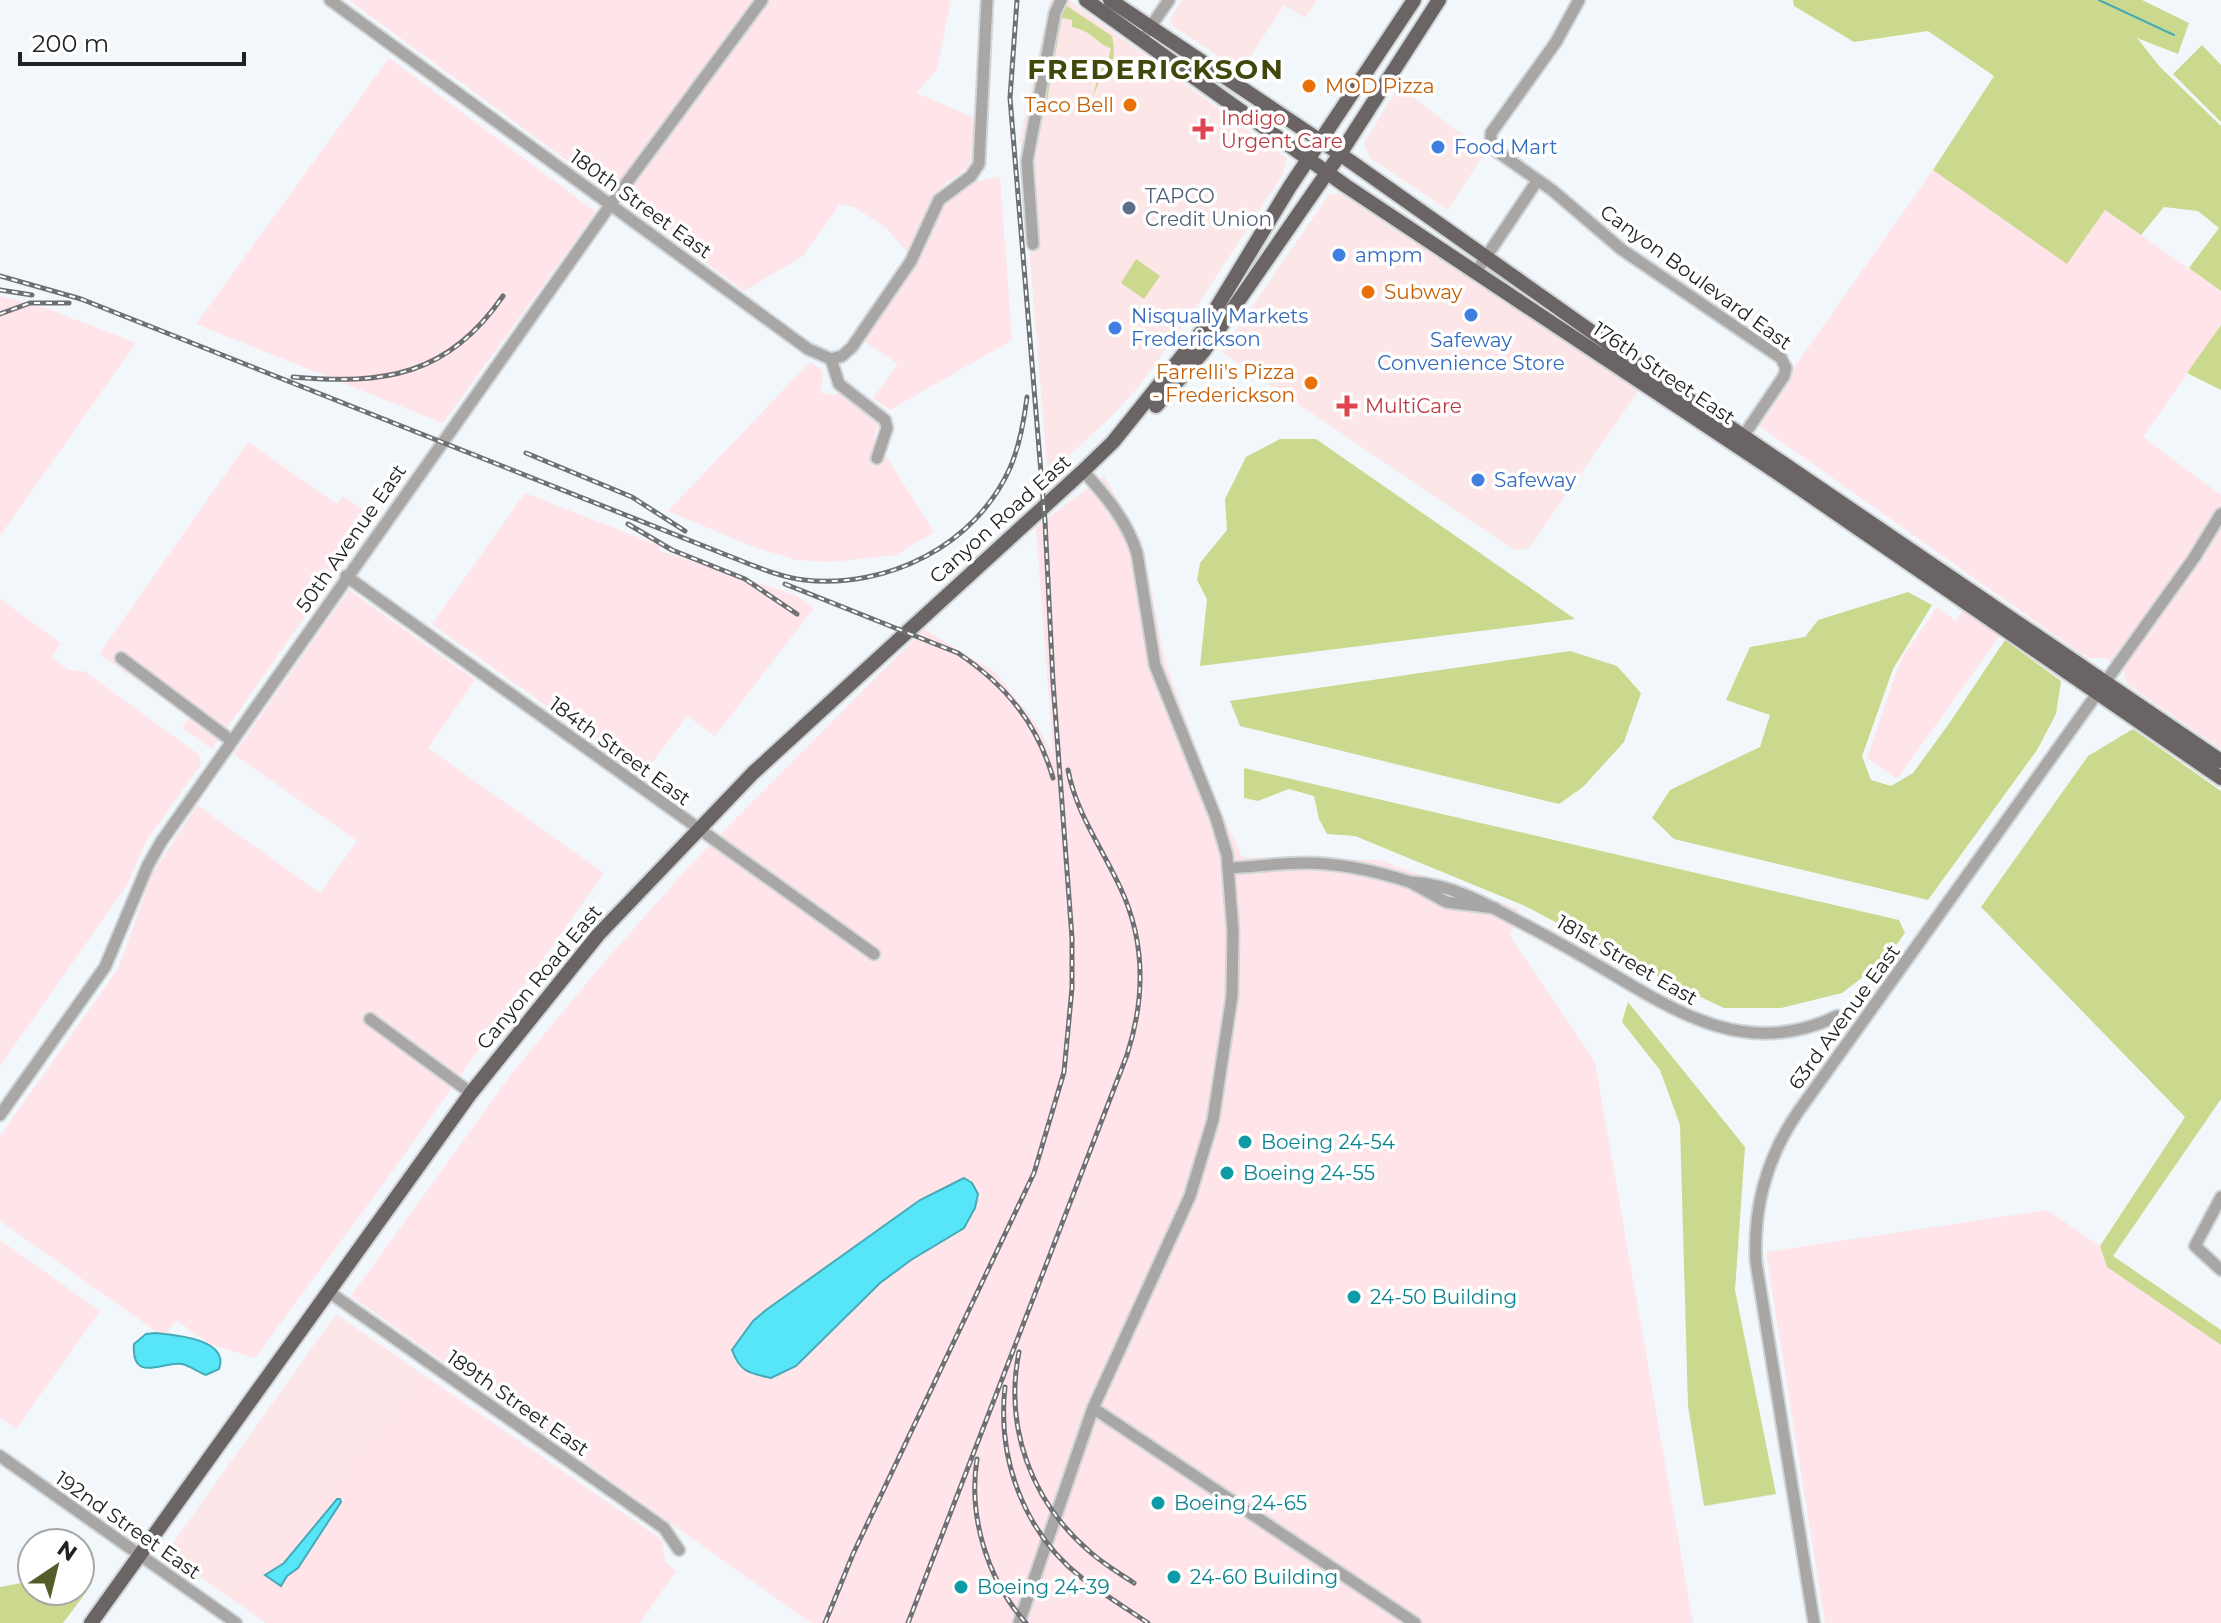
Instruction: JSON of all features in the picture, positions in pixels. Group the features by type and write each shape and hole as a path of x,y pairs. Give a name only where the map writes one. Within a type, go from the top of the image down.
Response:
{"main road":[{"name":"176th Street East","path":"1086,0 1147,33 1340,154 1963,601 2221,761"},
{"name":"176th Street East","path":"1110,0 1147,33 1327,172 1773,463 1786,463 2010,616 2221,778"},
{"name":"Canyon Road East","path":"1113,442 1203,330 1289,188 1414,0"},
{"name":"Canyon Road East","path":"91,1623 471,1093 589,946 697,829 805,723 1113,442 1151,411 1203,352 1340,154 1439,0"},
{"path":"1963,601 2005,619 2010,616"}],"street":[{"name":"180th Street East","path":"330,0 808,349 831,359"},
{"name":"50th Avenue East","path":"0,1115 105,967 148,865 161,842 611,204 762,0"},
{"path":"877,458 887,428 885,420 880,413 839,384 831,359 842,356 852,347 911,261 939,200 971,176 980,159 987,0"},
{"path":"1033,244 1027,161 1052,27 1061,0"},
{"path":"1147,33 1169,0"},
{"name":"Canyon Boulevard East","path":"1579,0 1556,42 1491,133 1491,143 1495,150 1552,190 1621,249 1778,356 1786,368 1784,376 1737,438"},
{"path":"1476,272 1537,181"},
{"path":"1019,1623 1093,1408 1180,1223 1213,1120 1226,1052 1232,996 1233,931 1229,868 1216,818 1155,665 1132,537 1115,509 1083,471"},
{"name":"63rd Avenue East","path":"1814,1623 1756,1262 1757,1216 1766,1173 1783,1135 1798,1112 2194,558 2221,514"},
{"name":"184th Street East","path":"346,576 874,954"},
{"path":"121,658 232,741"},
{"name":"181st Street East","path":"1229,868 1287,863 1328,864 1410,882 1432,883 1484,901 1666,1006 1717,1027 1743,1032 1785,1032 1810,1027 1837,1016"},
{"path":"370,1019 471,1093"},
{"path":"2221,1197 2195,1246 2221,1270"},
{"name":"189th Street East","path":"329,1292 664,1528 679,1550"},
{"path":"1093,1408 1415,1623"},
{"name":"192nd Street East","path":"0,1456 236,1623"}],"shaded area":[{"path":"349,0 951,0 937,69 917,93 975,118 973,157 967,168 946,183 931,201 909,254 885,227 854,207 840,204 803,256 744,291"},
{"path":"1050,0 1069,0 1287,158 1283,174 1193,312 1139,386 1115,413 1048,475 1020,139"},
{"path":"1182,0 1317,0 1305,18 1284,5 1241,71 1173,26 1170,19"},
{"path":"389,58 596,212 443,423 196,324"},
{"path":"1399,86 1485,152 1448,210 1370,158 1364,143"},
{"path":"1933,170 2067,263 2105,210 2221,291 2221,325 2143,437 2221,495 2221,749 2127,684 2124,672 2106,658 2087,658 1755,423"},
{"path":"1000,176 1012,340 890,410 873,398 898,364 862,340 941,206 961,185"},
{"path":"1339,193 1639,390 1529,548 1514,550 1221,352 1328,196"},
{"path":"0,296 48,309 136,343 0,536"},
{"path":"810,362 823,371 821,393 839,393 880,421 874,437 934,532 896,555 831,562 796,560 751,546 668,511"},
{"path":"248,442 337,504 343,496 374,518 212,749 182,728 189,717 99,654"},
{"path":"1104,476 1142,541 1165,660 1208,782 1242,857 1379,860 1519,909 1510,936 1595,1062 1693,1623 811,1623 351,1296 510,1076 593,975 690,865 924,629 996,673 1036,724 1053,755 1036,527"},
{"path":"525,493 660,546 658,550 795,595 814,608 715,736 687,716 643,775 432,624"},
{"path":"349,590 475,680 428,748 604,873 394,1169 255,1358 210,1344 176,1320 164,1337 0,1221 0,1136 118,969 153,872 197,805 320,893 357,841 234,754"},
{"path":"0,599 61,643 51,658 69,670 84,671 198,754 201,764 146,841 127,885 0,1066"},
{"path":"1937,607 1956,621 1964,609 2001,634 1897,779 1867,758 1901,659"},
{"path":"2047,1210 2100,1246 2107,1267 2221,1345 2221,1623 1825,1623 1766,1252"},
{"path":"0,1240 100,1311 16,1429 0,1417"},
{"path":"336,1314 425,1376 274,1555 266,1550 233,1600 166,1553"},
{"path":"425,1376 662,1540 665,1561 676,1571 640,1623 266,1623 233,1600 266,1550 274,1555"}],"green space":[{"path":"1793,0 2142,0 2189,23 2178,54 2137,38 2160,67 2221,126 2221,291 2189,268 2219,228 2198,211 2164,207 2141,235 2105,210 2067,264 1933,170 1994,76 1928,31 1854,42 1794,6"},
{"path":"1067,6 1112,36 1113,57 1107,69 1102,71 1093,96 1101,66 1108,61 1111,48 1072,27 1072,20 1062,18 1046,106 1050,112 1042,110 1059,19"},
{"path":"2202,45 2221,65 2221,122 2173,74"},
{"path":"1136,259 1160,276 1144,299 1121,283"},
{"path":"2221,325 2221,390 2187,373"},
{"path":"1280,439 1316,439 1575,619 1200,666 1207,599 1197,580 1200,563 1227,530 1225,499 1246,457"},
{"path":"1908,592 1932,605 1893,669 1862,756 1871,780 1891,786 1913,773 2005,640 2061,681 2056,714 2037,750 1928,900 1674,839 1652,818 1670,790 1760,747 1770,715 1726,700 1750,647 1805,637 1818,620"},
{"path":"1570,651 1617,666 1641,693 1624,742 1583,787 1559,804 1240,726 1230,701"},
{"path":"2133,729 2221,791 2221,1099 2113,1256 2221,1330 2221,1345 2107,1267 2100,1246 2185,1117 1981,907 2088,756"},
{"path":"1244,768 1899,920 1905,933 1885,960 1842,993 1781,1008 1724,1008 1525,906 1355,836 1327,834 1319,819 1314,796 1289,789 1258,801 1244,798"},
{"path":"1628,1002 1745,1147 1735,1290 1776,1494 1704,1506 1688,1406 1680,1125 1660,1070 1622,1022"},
{"path":"16,1584 16,1607 75,1607 63,1623 0,1623 0,1587"}],"water":[{"path":"964,1178 972,1183 978,1194 975,1208 964,1228 880,1283 796,1366 771,1378 751,1373 738,1363 732,1350 753,1321 766,1310 920,1200"},
{"path":"146,1334 187,1337 209,1345 220,1359 219,1369 206,1375 182,1364 143,1367 138,1364 134,1344"},
{"path":"337,1499 341,1502 298,1568 287,1576 281,1586 265,1575 284,1563"}],"waterway":[{"path":"2099,0 2174,35"}],"railway":[{"path":"825,1623 853,1554 1034,1173 1064,1072 1072,988 1072,938 1053,682 1045,521 1010,98 1017,0"},
{"path":"0,276 81,299 751,565 804,580 835,581 896,569 925,557 951,540 975,520 995,496 1010,468 1021,433 1027,397"},
{"path":"0,290 32,295"},
{"path":"293,377 356,379 412,370 460,344 503,296"},
{"path":"0,314 30,303 69,303"},
{"path":"526,453 632,497 685,531"},
{"path":"628,524 672,550 745,579 797,614"},
{"path":"785,584 958,653 975,665 1018,707 1038,740 1053,778"},
{"path":"908,1623 1127,1055 1137,1013 1140,971 1135,929 1120,887 1077,801 1068,770"},
{"path":"1019,1352 1015,1408 1019,1435 1037,1486 1069,1531 1094,1555 1134,1583"},
{"path":"1005,1387 1006,1441 1019,1493 1030,1517 1044,1539 1082,1578 1148,1623"},
{"path":"977,1459 975,1503 984,1546 1001,1587 1026,1623"}],"place":[{"name":"MOD Pizza","path":"1309,86"},
{"name":"Taco Bell","path":"1130,105"},
{"name":"Indigo Urgent Care","path":"1203,129"},
{"name":"Food Mart","path":"1438,147"},
{"name":"TAPCO Credit Union","path":"1129,208"},
{"name":"ampm","path":"1339,255"},
{"name":"Subway","path":"1368,292"},
{"name":"Safeway Convenience Store","path":"1471,315"},
{"name":"Nisqually Markets Frederickson","path":"1115,328"},
{"name":"Farrelli's Pizza - Frederickson","path":"1311,383"},
{"name":"MultiCare","path":"1347,406"},
{"name":"Safeway","path":"1478,480"},
{"name":"Boeing 24-54","path":"1245,1142"},
{"name":"Boeing 24-55","path":"1227,1173"},
{"name":"24-50 Building","path":"1354,1297"},
{"name":"Boeing 24-65","path":"1158,1503"},
{"name":"24-60 Building","path":"1174,1577"},
{"name":"Boeing 24-39","path":"961,1587"}],"district":[{"name":"FREDERICKSON","path":"1156,69"}]}
